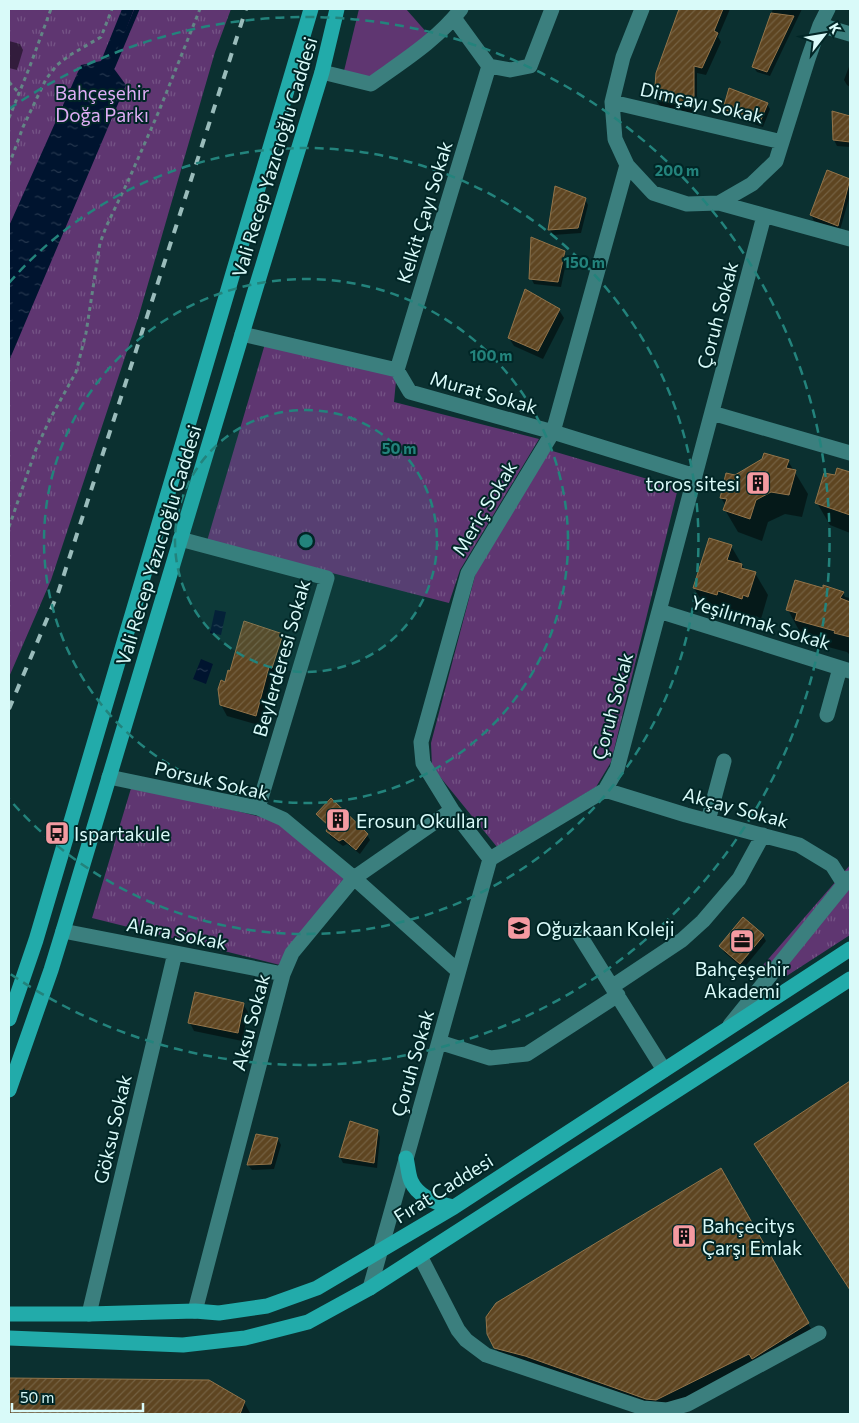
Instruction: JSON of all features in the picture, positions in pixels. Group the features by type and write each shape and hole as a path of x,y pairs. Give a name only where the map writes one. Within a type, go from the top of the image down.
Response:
{"main road":[{"name":"Vali Recep Yazıcıoğlu Caddesi","path":"9,1018 36,940 311,9"},
{"name":"Vali Recep Yazıcıoğlu Caddesi","path":"9,1090 63,931 322,72 337,9"},
{"name":"Fırat Caddesi","path":"9,1314 195,1311 219,1313 267,1306 317,1288 454,1207 850,949"},
{"path":"9,1338 183,1345 245,1338 308,1322 370,1288 850,979"},
{"path":"406,1158 412,1182 421,1193 431,1200 454,1207"}],"street":[{"path":"322,72 371,84 424,47 457,14 489,66 510,70 530,66 552,9"},
{"path":"642,9 623,57 612,102 615,139 628,165 653,193 686,204 720,203 850,239"},
{"path":"720,203 752,184 776,161 820,26 828,9"},
{"path":"820,26 850,34"},
{"name":"Kelkit Çayı Sokak","path":"397,370 489,66"},
{"name":"Dimçayı Sokak","path":"612,102 782,142"},
{"name":"Meriç Sokak","path":"490,859 452,810 423,763 421,742 468,573 553,432 628,165"},
{"name":"Çoruh Sokak","path":"370,1288 490,859 605,790 617,769 764,216"},
{"path":"242,334 397,370"},
{"name":"Murat Sokak","path":"397,370 410,392 553,432 695,476"},
{"path":"712,413 850,453"},
{"name":"Beylerderesi Sokak","path":"180,539 327,578 258,808"},
{"name":"Yeşilırmak Sokak","path":"659,611 845,670"},
{"path":"827,715 845,670"},
{"path":"708,820 724,761"},
{"name":"Porsuk Sokak","path":"109,777 258,808 283,819 354,878 458,971"},
{"name":"Akçay Sokak","path":"605,790 799,845 832,865 847,881"},
{"name":"Aksu Sokak","path":"195,1311 283,974 292,954 354,878 452,810"},
{"path":"439,1042 490,1058 527,1054 682,940 703,921 739,879 763,835"},
{"path":"727,1028 847,881"},
{"name":"Alara Sokak","path":"63,931 283,974"},
{"path":"577,931 664,1070"},
{"name":"Göksu Sokak","path":"89,1314 175,953"},
{"path":"420,1256 458,1330 486,1355 643,1408 667,1410 688,1404 819,1333"}],"path":[{"path":"9,118 51,9"},
{"path":"9,165 23,127 46,79 57,65 70,55 101,37 112,9"},
{"path":"9,527 36,449 76,372 86,333 98,251 106,227 159,111 200,9"},
{"path":"9,82 19,93"}],"green space":[{"name":"Bahçeşehir Doğa Parkı","path":"9,9 231,9 215,52 139,315 51,580 9,677"},
{"path":"359,9 406,9 428,34 370,79 343,75"},
{"path":"267,337 397,370 394,402 539,439 460,570 449,603 207,541"},
{"path":"549,450 678,488 611,762 596,787 497,847 432,767 431,743 476,572"},
{"path":"132,785 281,822 345,879 284,966 92,918"},
{"path":"850,865 850,935 785,977 757,972"}],"water":[{"path":"122,9 134,9 112,66 126,85 9,361 9,226 81,65 101,61"},
{"path":"215,610 226,612 221,635 210,633"},
{"path":"201,659 213,664 206,684 193,679"}],"building":[{"path":"679,9 723,9 714,31 718,33 702,68 694,66 694,107 654,99 656,73"},
{"path":"771,13 794,16 767,72 752,67"},
{"path":"729,88 768,103 760,122 723,109"},
{"path":"832,111 850,116 850,142 833,140"},
{"path":"827,170 850,179 838,226 810,215"},
{"path":"555,186 586,198 578,228 548,230"},
{"path":"531,237 565,251 558,282 529,279"},
{"path":"525,289 560,309 538,351 508,338"},
{"name":"toros sitesi","path":"764,453 789,460 786,468 796,470 789,495 771,492 756,500 750,519 723,510 727,499 720,498 726,473 735,475 762,459"},
{"path":"837,468 850,472 850,515 815,503 824,473 835,475"},
{"path":"709,538 732,545 727,560 742,564 741,568 756,572 748,597 743,595 742,599 718,591 717,595 693,588"},
{"path":"795,580 823,588 823,585 844,592 840,598 850,602 850,637 795,620 797,613 786,610"},
{"path":"244,621 283,634 272,668 269,667 256,716 220,705 218,689 221,680 225,682 228,670 230,671"},
{"name":"Erosun Okulları","path":"331,798 368,834 356,850 343,839 339,841 326,831 329,826 316,814"},
{"name":"Bahçeşehir Akademi","path":"743,917 764,935 740,964 719,946"},
{"path":"195,992 244,1003 238,1033 188,1023"},
{"path":"850,1081 850,1290 754,1144"},
{"path":"350,1121 378,1130 374,1163 339,1157"},
{"path":"256,1134 278,1138 271,1164 247,1165"},
{"name":"Bahçecitys Çarşı Emlak","path":"721,1168 809,1323 752,1359 749,1354 656,1400 646,1399 525,1356 494,1348 487,1334 486,1317 496,1303"},
{"path":"9,1378 209,1380 245,1401 240,1414 9,1414"}],"waterway":[{"path":"110,73 137,9"}],"railway":[{"path":"9,709 58,593 246,9"}],"place":[{"name":"toros sitesi","path":"758,483"},
{"name":"Erosun Okulları","path":"338,820"},
{"name":"Ispartakule","path":"57,833"},
{"name":"Oğuzkaan Koleji","path":"519,928"},
{"name":"Bahçeşehir Akademi","path":"742,941"},
{"name":"Bahçecitys Çarşı Emlak","path":"684,1236"}]}
